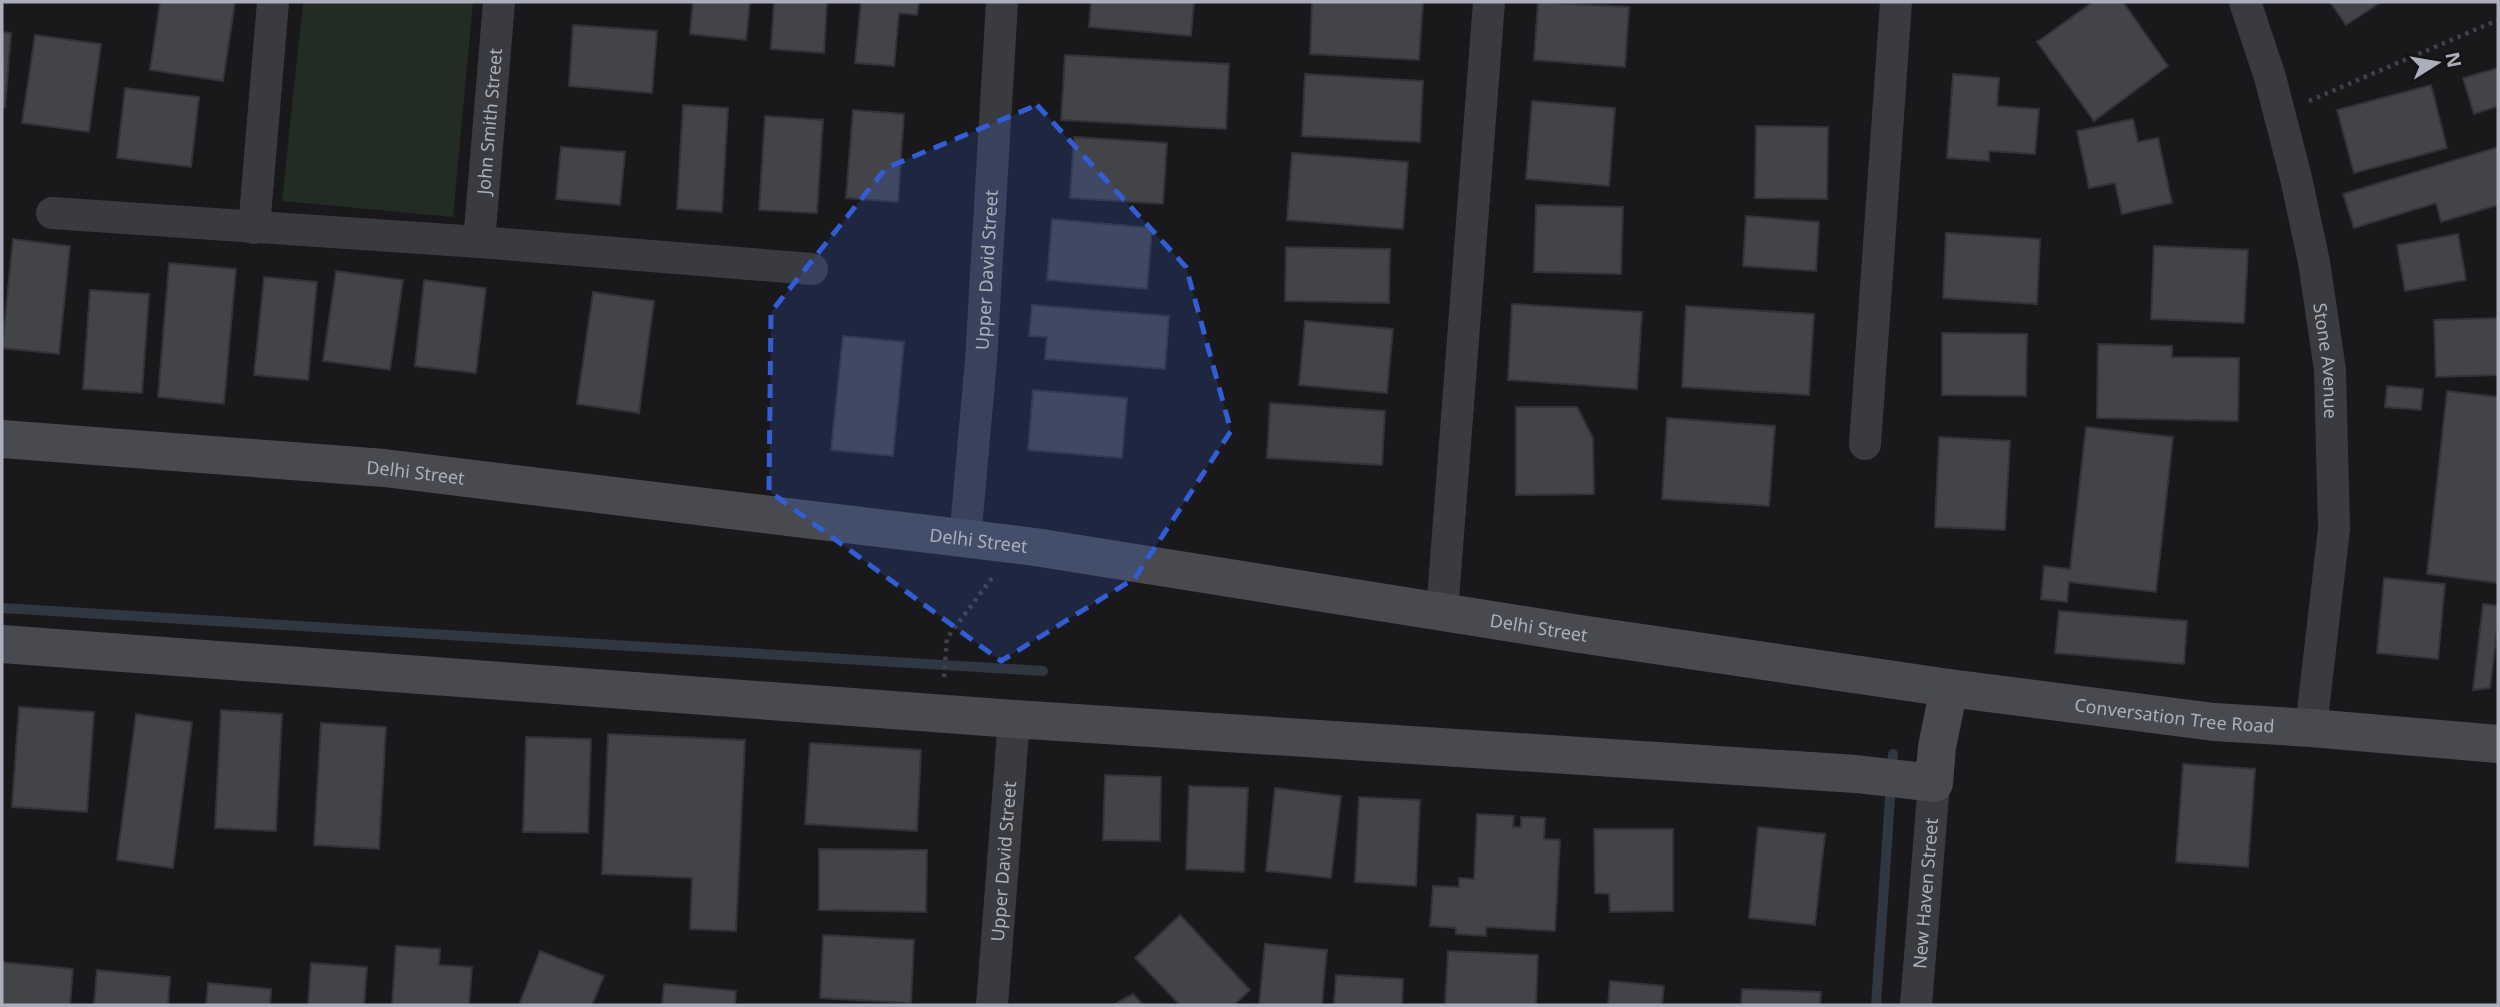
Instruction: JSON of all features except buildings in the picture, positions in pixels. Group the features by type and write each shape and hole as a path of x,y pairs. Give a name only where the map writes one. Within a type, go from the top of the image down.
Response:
{"street":[{"path":"254,228 273,2"},
{"name":"John Smith Street","path":"480,242 499,2"},
{"name":"Upper David Street","path":"981,541 981,360 1002,2"},
{"path":"1442,612 1489,2"},
{"path":"1864,444 1896,2"},
{"name":"Stone Avenue","path":"2245,2 2279,114 2314,262 2330,370 2334,529 2311,728"},
{"path":"52,213 480,242 812,269"},
{"name":"Delhi Street","path":"2,439 384,468 1049,549 1442,612 1949,688"},
{"path":"2,644 940,714 1856,774 1923,781 1937,747 1949,688"},
{"name":"Conversation Tree Road","path":"1949,688 2214,722 2498,744"},
{"name":"Upper David Street","path":"992,1005 1014,719"},
{"name":"New Haven Street","path":"1916,1005 1923,781"}],"path":[{"path":"2279,114 2498,20"},
{"path":"940,714 947,638 992,579 981,541"}],"highlighted area":[{"path":"1037,105 1186,267 1231,431 1135,578 1001,661 769,491 771,312 886,168"}],"shaded area":[{"path":"303,2 473,2 453,217 282,201"}],"waterway":[{"path":"2,608 1043,671"},
{"path":"1876,1005 1893,754"}]}
